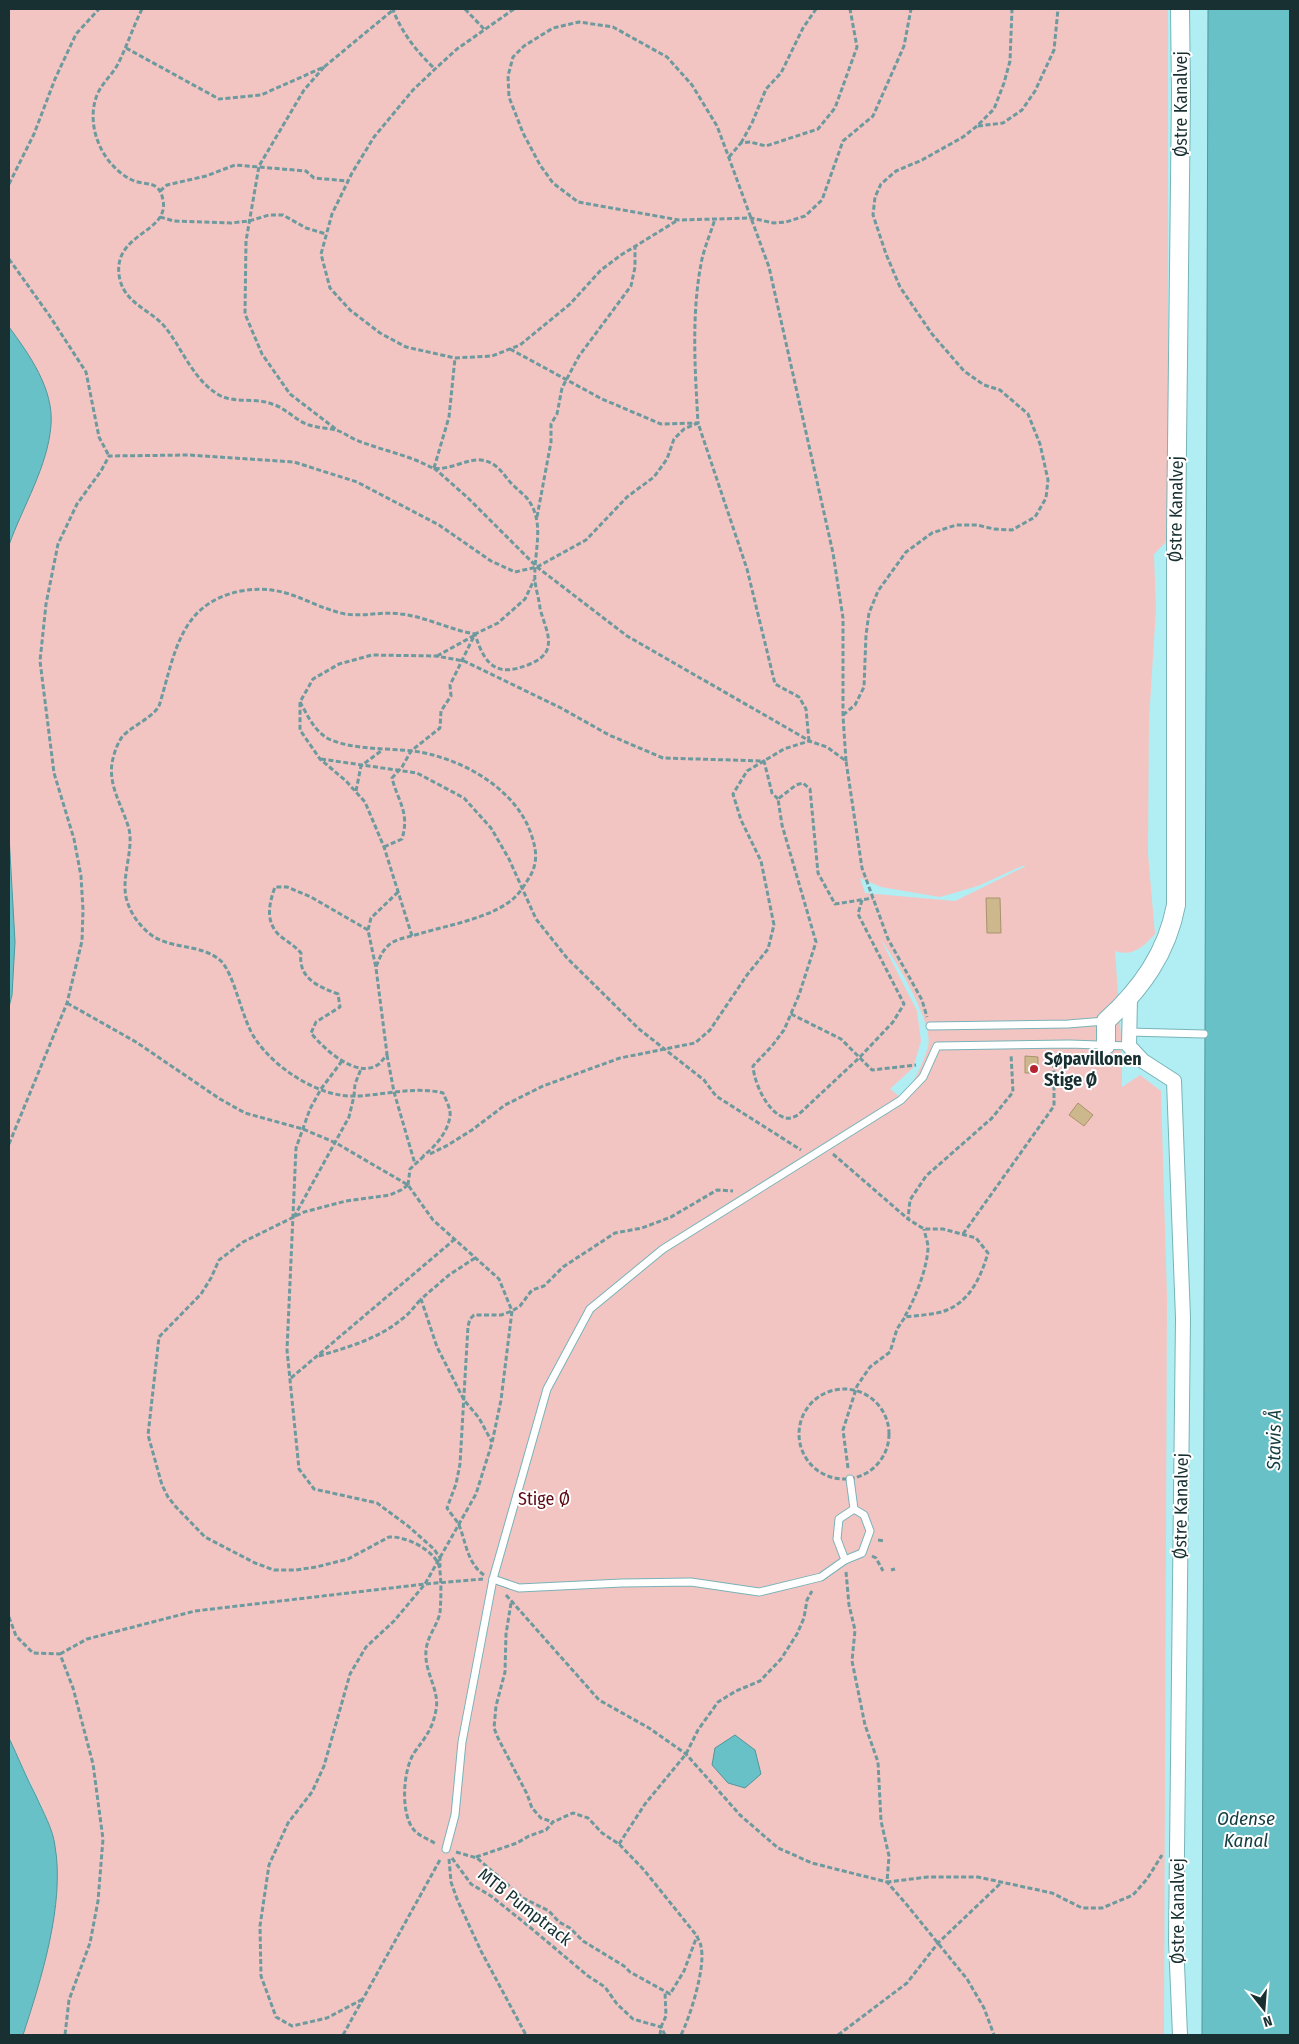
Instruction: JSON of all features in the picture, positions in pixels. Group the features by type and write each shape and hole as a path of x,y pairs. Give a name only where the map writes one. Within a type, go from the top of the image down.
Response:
{"street":[{"name":"Østre Kanalvej","path":"1106,1021 1130,999 1161,953 1176,905 1176,536 1181,94 1180,9"},
{"path":"1129,1039 1130,999"},
{"path":"1106,1021 1106,1045"},
{"name":"Østre Kanalvej","path":"1129,1039 1143,1061 1174,1081 1183,1318 1176,1941 1180,2035"}],"lane":[{"path":"930,1026 1068,1024 1106,1021"},
{"path":"446,1849 455,1815 462,1742 493,1579 546,1390 590,1309 663,1249 901,1100 923,1077 937,1046 1010,1044 1106,1045 1129,1039 1204,1034"},
{"path":"850,1479 854,1509"},
{"path":"493,1579 519,1588 691,1582 759,1592 821,1577 845,1560 862,1552 870,1531 864,1515 854,1509"},
{"path":"845,1560 837,1539 840,1519 854,1509"}],"path":[{"path":"9,184 34,134 55,79 76,34 99,9"},
{"path":"142,9 116,68 98,92 92,112 102,153 119,174 133,181 153,184 160,191 164,208 157,222 131,242 124,250 119,262 121,285 135,304 164,326 204,382 220,396 247,402 267,402 308,425 338,430"},
{"path":"435,69 405,34 393,9 324,67 304,90 259,166 248,221 245,314 262,354 290,394 338,430 352,438 434,468 467,497 537,567 627,636 809,741 827,747 846,761"},
{"path":"465,9 484,29"},
{"path":"514,9 457,49 413,90 374,136 348,181 332,214 326,234 321,254 330,288 350,310 380,333 406,347 455,358 492,356 520,346 570,304 601,270 635,246 679,220"},
{"path":"729,158 741,143 752,123 766,89 782,73 804,28 816,9"},
{"path":"741,143 750,142 766,146 818,129 835,108 857,47 850,9"},
{"path":"911,9 904,46 873,116 843,141 822,200 805,216 786,222 774,223 751,218 679,220 578,202 553,184 523,134 509,97 508,76 513,57 524,46 553,28 579,22 613,27 666,57 692,85 718,126 729,158 751,218 769,267 833,553 843,618 842,716 846,761 862,868 888,939 922,1000 930,1026"},
{"path":"842,716 855,705 864,687 866,635 869,613 878,591 906,552 932,533 956,525 977,525 994,529 1012,530 1034,517 1046,498 1048,480 1040,444 1028,414 1000,390 984,385 964,371 932,334 900,287 886,254 873,215 875,197 881,184 896,171 922,160 963,137 994,109 1004,84 1010,61 1012,9"},
{"path":"977,126 1003,123 1022,110 1035,91 1054,50 1058,9"},
{"path":"126,48 219,99 261,95 324,67"},
{"path":"160,191 167,185 206,176 235,165 306,171 314,178 348,181"},
{"path":"160,217 174,221 231,223 248,221 269,215 283,216 306,228 326,234"},
{"path":"715,219 702,259 696,314 698,423 747,570 775,684 799,697 806,709 809,741"},
{"path":"537,518 550,442 551,424 557,414 562,388 578,356 631,286 635,268 635,246"},
{"path":"9,258 86,372 99,437 109,456"},
{"path":"510,349 567,378 602,399 661,424 698,423"},
{"path":"434,468 449,417 455,358"},
{"path":"109,456 189,455 294,462 358,482 439,525 491,561 515,572 537,567 586,540 627,497 654,477 668,459 674,439 684,429 698,423"},
{"path":"9,1144 67,1003 82,941 81,876 74,839 54,773 40,661 46,604 58,544 77,504 109,456"},
{"path":"434,468 480,460 501,468 512,486 528,499 539,522 535,579 525,599 498,623 436,656"},
{"path":"475,634 481,652 489,664 503,671 519,668 538,660 546,652 549,638 542,617 535,579"},
{"path":"440,1571 438,1563 423,1549 398,1536 389,1537 339,1562 296,1570 274,1570 255,1564 205,1537 172,1502 162,1485 148,1435 159,1338 201,1294 219,1260 242,1242 304,1212 346,1201 390,1195 401,1190 408,1185 410,1170 440,1141 450,1116 443,1093 430,1090 354,1096 321,1089 284,1069 256,1041 239,1005 228,972 221,961 200,949 176,945 153,937 137,922 126,899 126,871 130,843 129,830 112,783 111,771 114,755 122,737 159,707 175,651 194,615 215,599 242,591 266,589 287,592 345,614 402,614 419,617 455,631 475,634"},
{"path":"384,847 402,839 405,827 404,806 396,796 392,778 411,751 440,728 441,710 451,696 450,686 464,661 475,634"},
{"path":"412,936 384,847 365,802 320,759 300,730 300,702 313,679 339,664 372,655 436,656 464,661 561,708 610,735 662,758 764,761"},
{"path":"300,702 313,726 329,739 358,747 428,754 454,762 481,776 509,798 526,821 535,845 535,869 515,897 496,910 393,942 381,953 376,968"},
{"path":"423,1156 448,1145 505,1105 543,1086 620,1058 695,1043 710,1030 747,975 768,949 774,925 761,861 741,820 732,794 747,771 784,749 809,741"},
{"path":"356,792 361,766 382,750"},
{"path":"320,759 417,772 464,798 491,828 509,859 536,919 567,958 639,1029 704,1080 716,1096 810,1156"},
{"path":"764,761 772,793 778,799 782,825 816,942 809,967 784,1030 753,1066 754,1076 768,1104 777,1115 788,1119 798,1116 859,1058 893,1022 904,1004 858,914 862,900"},
{"path":"778,799 796,785 803,783 810,789 818,873 836,904 873,898"},
{"path":"368,930 320,902 287,887 275,887 269,902 270,924 280,935 295,946 300,953 299,964 309,980 322,988 338,994 340,1007 316,1022 311,1033 321,1045 342,1061 361,1069 378,1065 387,1054"},
{"path":"398,892 372,918 368,930 376,968 394,1092 415,1164"},
{"path":"67,1003 136,1042 244,1113 303,1129 336,1143 408,1185 433,1220 499,1280 512,1311 501,1400 492,1443 476,1494 425,1584 394,1622 366,1646 350,1674 324,1766 312,1792 288,1823 269,1865 260,1926 261,1976 276,2017 292,2026 327,2018 363,1999"},
{"path":"791,1014 841,1039 872,1070 929,1063"},
{"path":"908,1219 910,1200 926,1176 992,1118 1012,1092 1010,1044"},
{"path":"963,1234 1054,1106 1054,1044"},
{"path":"342,1061 321,1089 310,1109 296,1148 288,1350 298,1469 314,1489 377,1503 408,1526 434,1549 440,1558 440,1614 430,1631 426,1651 427,1672 436,1694 437,1707 433,1726 414,1754 405,1781 408,1820 414,1830 423,1837 446,1849 477,1858 546,1830 553,1822 573,1813 588,1818 602,1833 619,1844 644,1870 696,1936 702,1948 699,1975 690,2013 681,2035"},
{"path":"294,1218 349,1117 354,1096 354,1084 361,1069"},
{"path":"825,1146 908,1219 924,1229 943,1229 976,1238 988,1252 981,1276 963,1301 946,1311 905,1317"},
{"path":"759,1188 750,1187 736,1191 717,1190 671,1217 642,1228 610,1235 556,1272 544,1286 532,1290 520,1306 512,1311 500,1315 474,1315 470,1319 468,1326 460,1464 456,1484 447,1508 458,1525 466,1549 475,1566 482,1574 493,1579 511,1602 599,1700 649,1728 686,1754 740,1815 778,1848 812,1863 886,1882 928,1877 978,1877 1052,1893 1082,1908 1102,1908 1134,1895 1163,1854"},
{"path":"850,1479 843,1430 856,1390 870,1367 890,1352 897,1329 912,1302 926,1262 928,1247 924,1229"},
{"path":"291,1378 455,1239"},
{"path":"316,1356 359,1344 402,1320 421,1299 448,1275 475,1258"},
{"path":"421,1299 437,1347 464,1400 479,1418 492,1443"},
{"path":"834,1389 856,1390 872,1398 883,1409 889,1424 889,1440 886,1453 876,1466 863,1475 850,1479 832,1478 825,1475 812,1466 800,1446 799,1429 803,1414 818,1396 834,1389"},
{"path":"862,1552 876,1558 883,1571"},
{"path":"845,1560 849,1605 855,1630 852,1661 865,1726 878,1762 881,1821 889,1856 886,1882 967,1979 984,2008 994,2035"},
{"path":"891,1570 896,1569"},
{"path":"619,1844 645,1804 686,1754 698,1730 718,1702 736,1691 760,1681 781,1659 797,1634 804,1618 807,1600 821,1577"},
{"path":"9,1617 16,1636 33,1653 60,1654 87,1639 195,1611 440,1582 493,1579"},
{"path":"511,1602 506,1634 505,1672 496,1706 494,1728 532,1808 541,1818 553,1822"},
{"path":"60,1654 73,1688 93,1764 103,1839 98,1901 90,1943 70,2000 64,2035"},
{"path":"343,2035 446,1849"},
{"path":"446,1849 451,1864 451,1882 457,1899 480,1951 526,2035"},
{"name":"MTB Pumptrack","path":"446,1849 471,1884 491,1896 588,1976 605,1987 617,2004 633,2019 661,2027"},
{"name":"MTB Pumptrack","path":"477,1858 523,1898 549,1911 559,1922 570,1928 583,1941 624,1966 630,1972 665,1992"},
{"path":"838,2035 907,1983 938,1943 1002,1882"},
{"path":"660,2035 666,2016 665,1992 670,1994 684,1971 696,1936"},
{"path":"661,2027 665,2035"}],"green space":[{"name":"Stige Ø","path":"9,9 1168,9 1168,540 1154,554 1156,609 1149,720 1148,854 1155,934 1137,950 1127,953 1115,951 1122,1051 1122,1087 1140,1075 1161,1091 1167,1296 1164,2035 23,2035 37,1991 49,1941 57,1891 57,1867 55,1845 48,1822 15,1751 9,2035 9,1007 12,995 15,942 9,835 9,343 14,529 36,481 51,424 26,350 9,327","holes":["1022,866 1026,866 955,901 865,893 860,878 881,887 940,897 978,886","881,940 896,962 920,1008 928,1036 928,1047 923,1061 903,1099 890,1089 913,1068 921,1041 917,1011"]}],"water":[{"name":"Odense Kanal","path":"1208,9 1290,9 1290,2035 1202,2035"},
{"path":"9,327 39,373 49,398 51,425 49,440 40,471 9,545"},
{"path":"9,835 15,942 12,995 9,1007"},
{"path":"735,1735 755,1750 761,1774 745,1788 728,1783 712,1765 715,1748"},
{"path":"9,1738 50,1827 54,1840 57,1869 57,1892 49,1942 44,1966 23,2035 9,2035"}],"building":[{"path":"986,898 1000,898 1001,933 987,933"},
{"path":"1025,1056 1038,1057 1038,1073 1025,1073"},
{"path":"1078,1103 1093,1115 1084,1126 1069,1115"}],"place":[{"name":"Søpavillonen Stige Ø","path":"1034,1069"}],"water label":[{"name":"Stavis Å","path":"1274,1440"}]}
